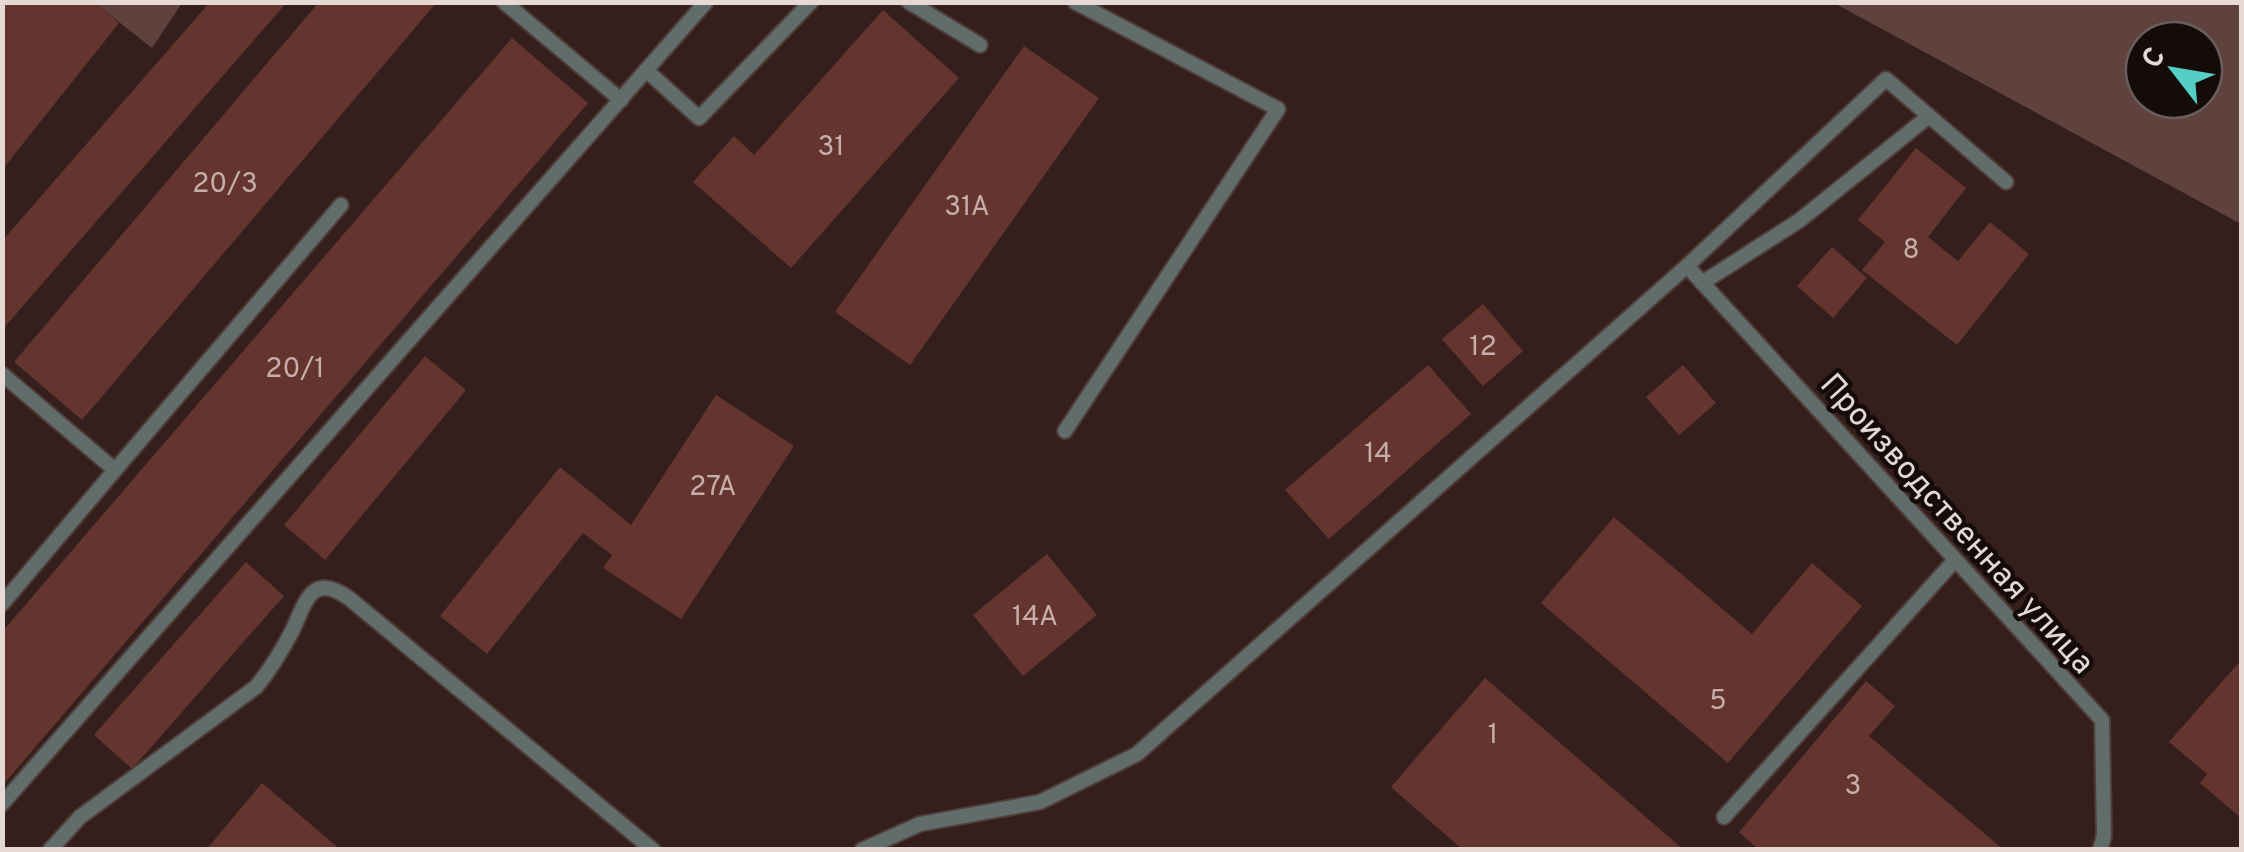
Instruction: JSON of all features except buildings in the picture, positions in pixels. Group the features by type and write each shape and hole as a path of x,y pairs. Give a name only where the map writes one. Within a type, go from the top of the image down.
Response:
{"lane":[{"path":"504,2 621,100"},
{"path":"2,804 706,2"},
{"path":"646,70 700,118 811,2"},
{"path":"909,2 980,45"},
{"path":"1065,432 1278,109 1074,2"},
{"path":"862,850 920,824 1040,802 1138,754 1687,266 1886,79 2006,182"},
{"path":"1702,283 1800,220 1929,116"},
{"path":"2,604 341,206"},
{"name":"Производственная улица","path":"1687,266 2102,720 2104,836 2100,850"},
{"path":"2,374 114,470"},
{"path":"1724,817 1955,560"},
{"path":"50,850 80,816 256,687 294,628 309,595 332,589 350,599 653,850"}],"shaded area":[{"path":"182,2 152,48 95,3"},
{"path":"1834,3 2241,3 2241,224"}]}
